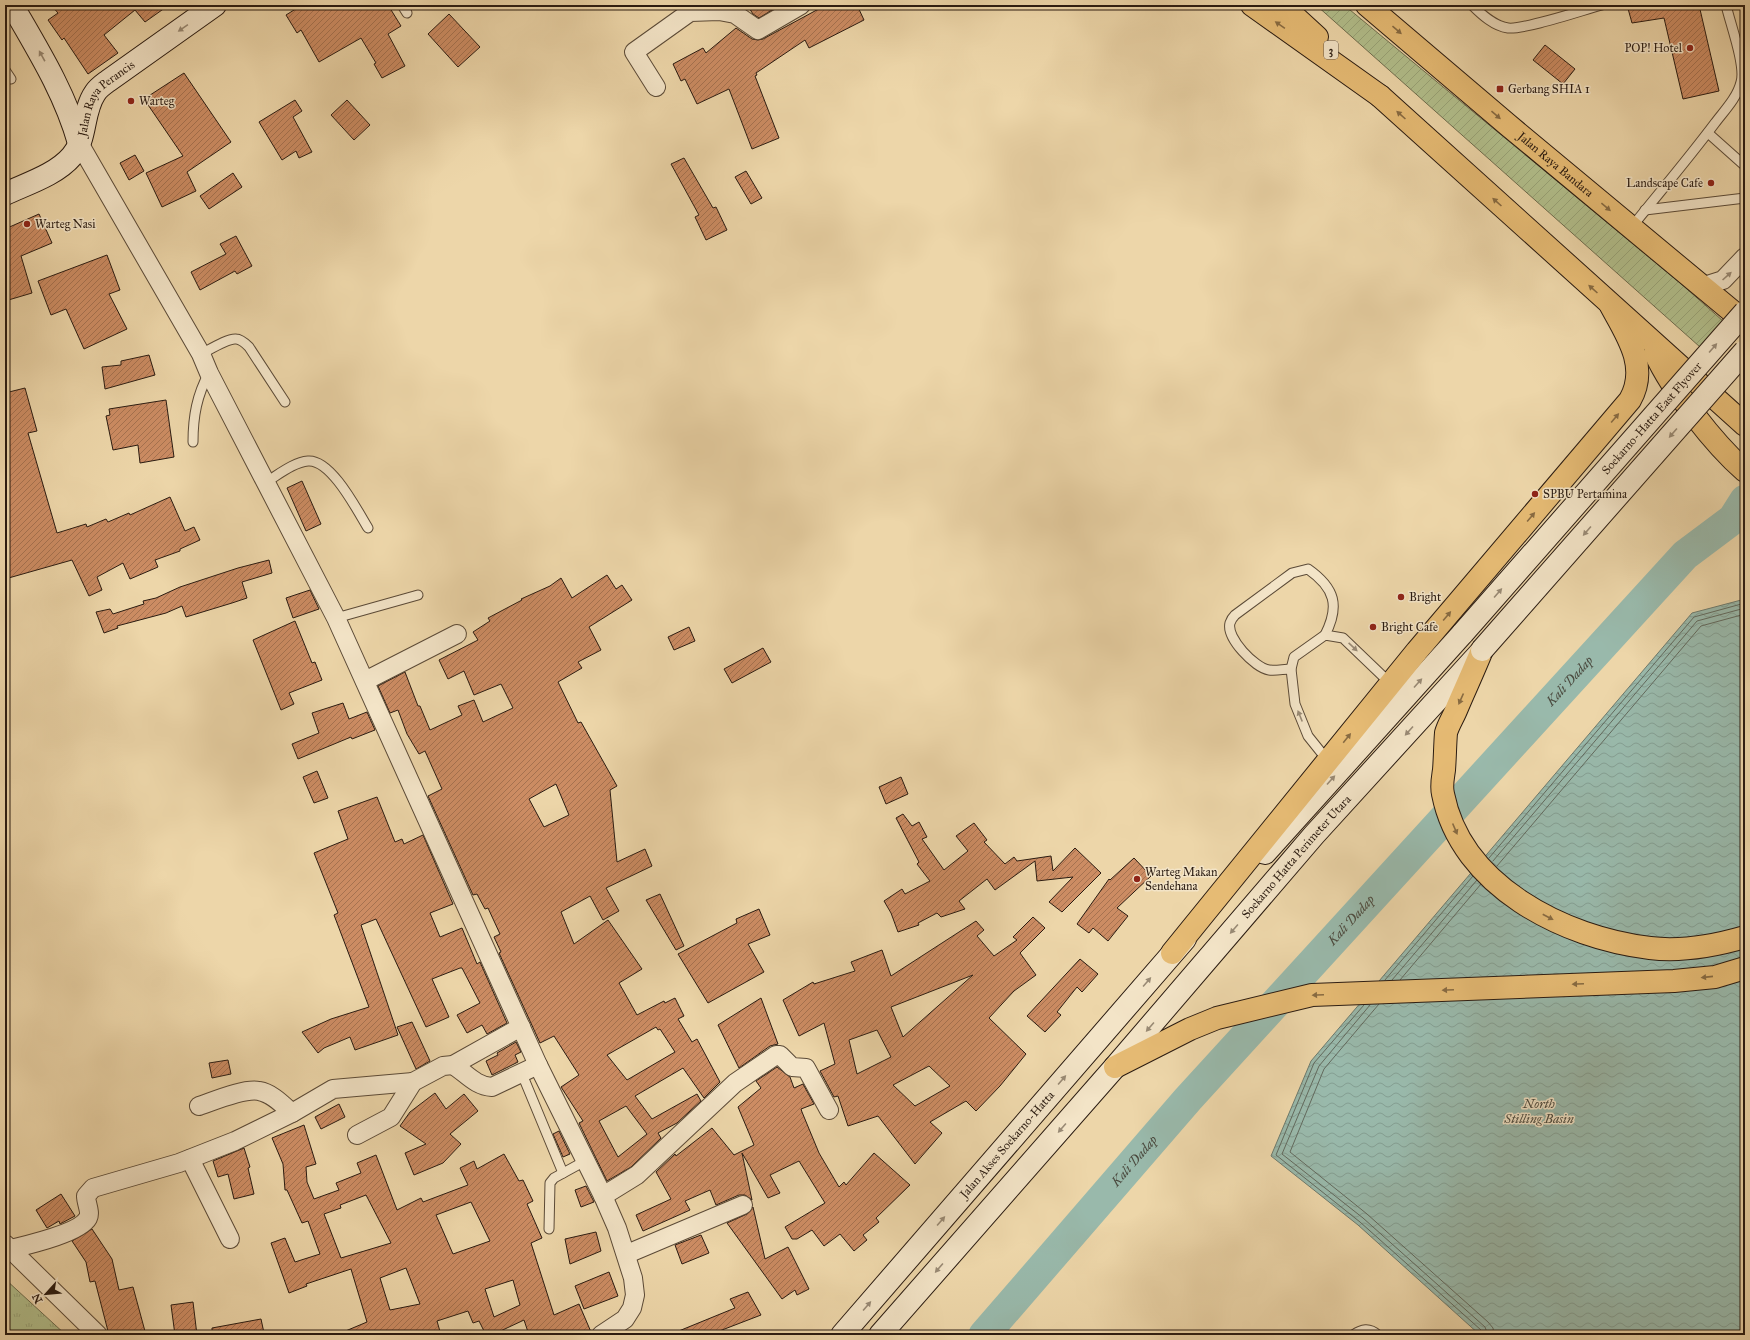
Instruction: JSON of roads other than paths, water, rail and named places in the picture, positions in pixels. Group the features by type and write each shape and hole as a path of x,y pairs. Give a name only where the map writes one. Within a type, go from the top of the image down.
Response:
{"main road":[{"path":"12,5 65,99 80,143"},
{"name":"Jalan Raya Perancis","path":"5,194 61,166 72,156 80,143 89,104 95,92 108,81 215,5"},
{"path":"1252,5 1380,96 1741,422"},
{"name":"3","path":"1282,5 1380,96"},
{"name":"Jalan Raya Bandara","path":"1374,7 1631,228 1704,286 1745,322"},
{"path":"53,77 77,90 95,92"},
{"path":"1172,953 1391,684 1630,400 1636,390 1638,379 1636,358 1629,339 1612,306"},
{"name":"Soekarno-Hatta East Flyover","path":"1172,953 1297,818 1463,633 1745,312"},
{"path":"1648,339 1662,368 1727,455 1745,472"},
{"name":"Soekarno-Hatta East Flyover","path":"1482,650 1745,351"},
{"path":"1482,650 1447,732 1442,793 1456,832 1470,855 1500,885 1532,908 1569,928 1609,941 1651,949 1703,948 1745,937"},
{"name":"Soekarno Hatta Perimeter Utara","path":"1115,1067 1314,835 1482,650"},
{"name":"Jalan Akses Soekarno-Hatta","path":"842,1335 1172,953"},
{"path":"880,1335 1115,1067 1190,1029 1217,1018 1312,995 1674,981 1715,977 1745,968"}],"street":[{"path":"656,87 634,52 690,12 719,11 735,14 758,30 801,5"},
{"path":"80,143 201,354 209,373 336,618 538,1065 603,1196 627,1254 633,1278 635,1295 632,1308 625,1319 601,1335"},
{"path":"1704,286 1723,280 1745,257"},
{"path":"365,681 457,634"},
{"path":"8,1246 55,1238 83,1223 89,1214 86,1196 93,1188 190,1158 235,1141 292,1113 333,1089 413,1082 443,1066 453,1065 521,1027"},
{"path":"603,1196 636,1175 735,1083 776,1055 780,1055 792,1067 806,1068 829,1110"},
{"path":"453,1065 476,1083 484,1086 492,1086 522,1074 538,1065"},
{"path":"356,1135 391,1117 413,1082"},
{"path":"199,1106 248,1091 259,1090 271,1096 292,1113"},
{"path":"190,1158 230,1239"},
{"path":"627,1254 743,1205"},
{"path":"8,1246 98,1335"}],"lane":[{"path":"402,5 407,13"},
{"path":"1472,5 1481,14 1496,24 1509,28 1526,26 1602,5"},
{"path":"1631,228 1708,133 1735,96 1742,81 1741,62 1726,5"},
{"path":"5,70 11,79"},
{"path":"1708,133 1745,166"},
{"path":"1645,210 1745,198"},
{"path":"201,354 229,340 236,339 243,342 253,353 285,402"},
{"path":"193,442 197,400 209,373"},
{"path":"266,482 296,465 308,461 321,464 338,481 368,528"},
{"path":"1291,669 1268,670 1257,665 1238,645 1232,636 1230,624 1235,615 1292,573 1308,569 1320,578 1334,600 1332,622 1325,635 1294,657 1291,669 1295,704 1308,736 1328,761"},
{"path":"336,618 418,595"},
{"path":"1325,635 1343,638 1391,684"},
{"path":"522,1074 563,1173"},
{"path":"549,1230 549,1188 554,1178 585,1161"},
{"path":"1353,1335 1360,1330 1367,1329 1378,1335"}],"water":[{"name":"North Stilling Basin","path":"1745,599 1745,1335 1480,1335 1358,1225 1271,1156 1311,1061 1692,613"}],"waterway":[{"name":"Kali Dadap","path":"984,1335 1188,1099 1685,555 1733,519 1745,500"}],"place":[{"name":"POP! Hotel","path":"1690,48"},
{"name":"Gerbang SHIA 1","path":"1500,89"},
{"name":"Warteg","path":"131,101"},
{"name":"Landscape Cafe","path":"1711,183"},
{"name":"Warteg Nasi","path":"27,224"},
{"name":"SPBU Pertamina","path":"1535,494"},
{"name":"Bright","path":"1401,597"},
{"name":"Bright Cafe","path":"1373,627"},
{"name":"Warteg Makan Sendehana","path":"1137,879"}]}
